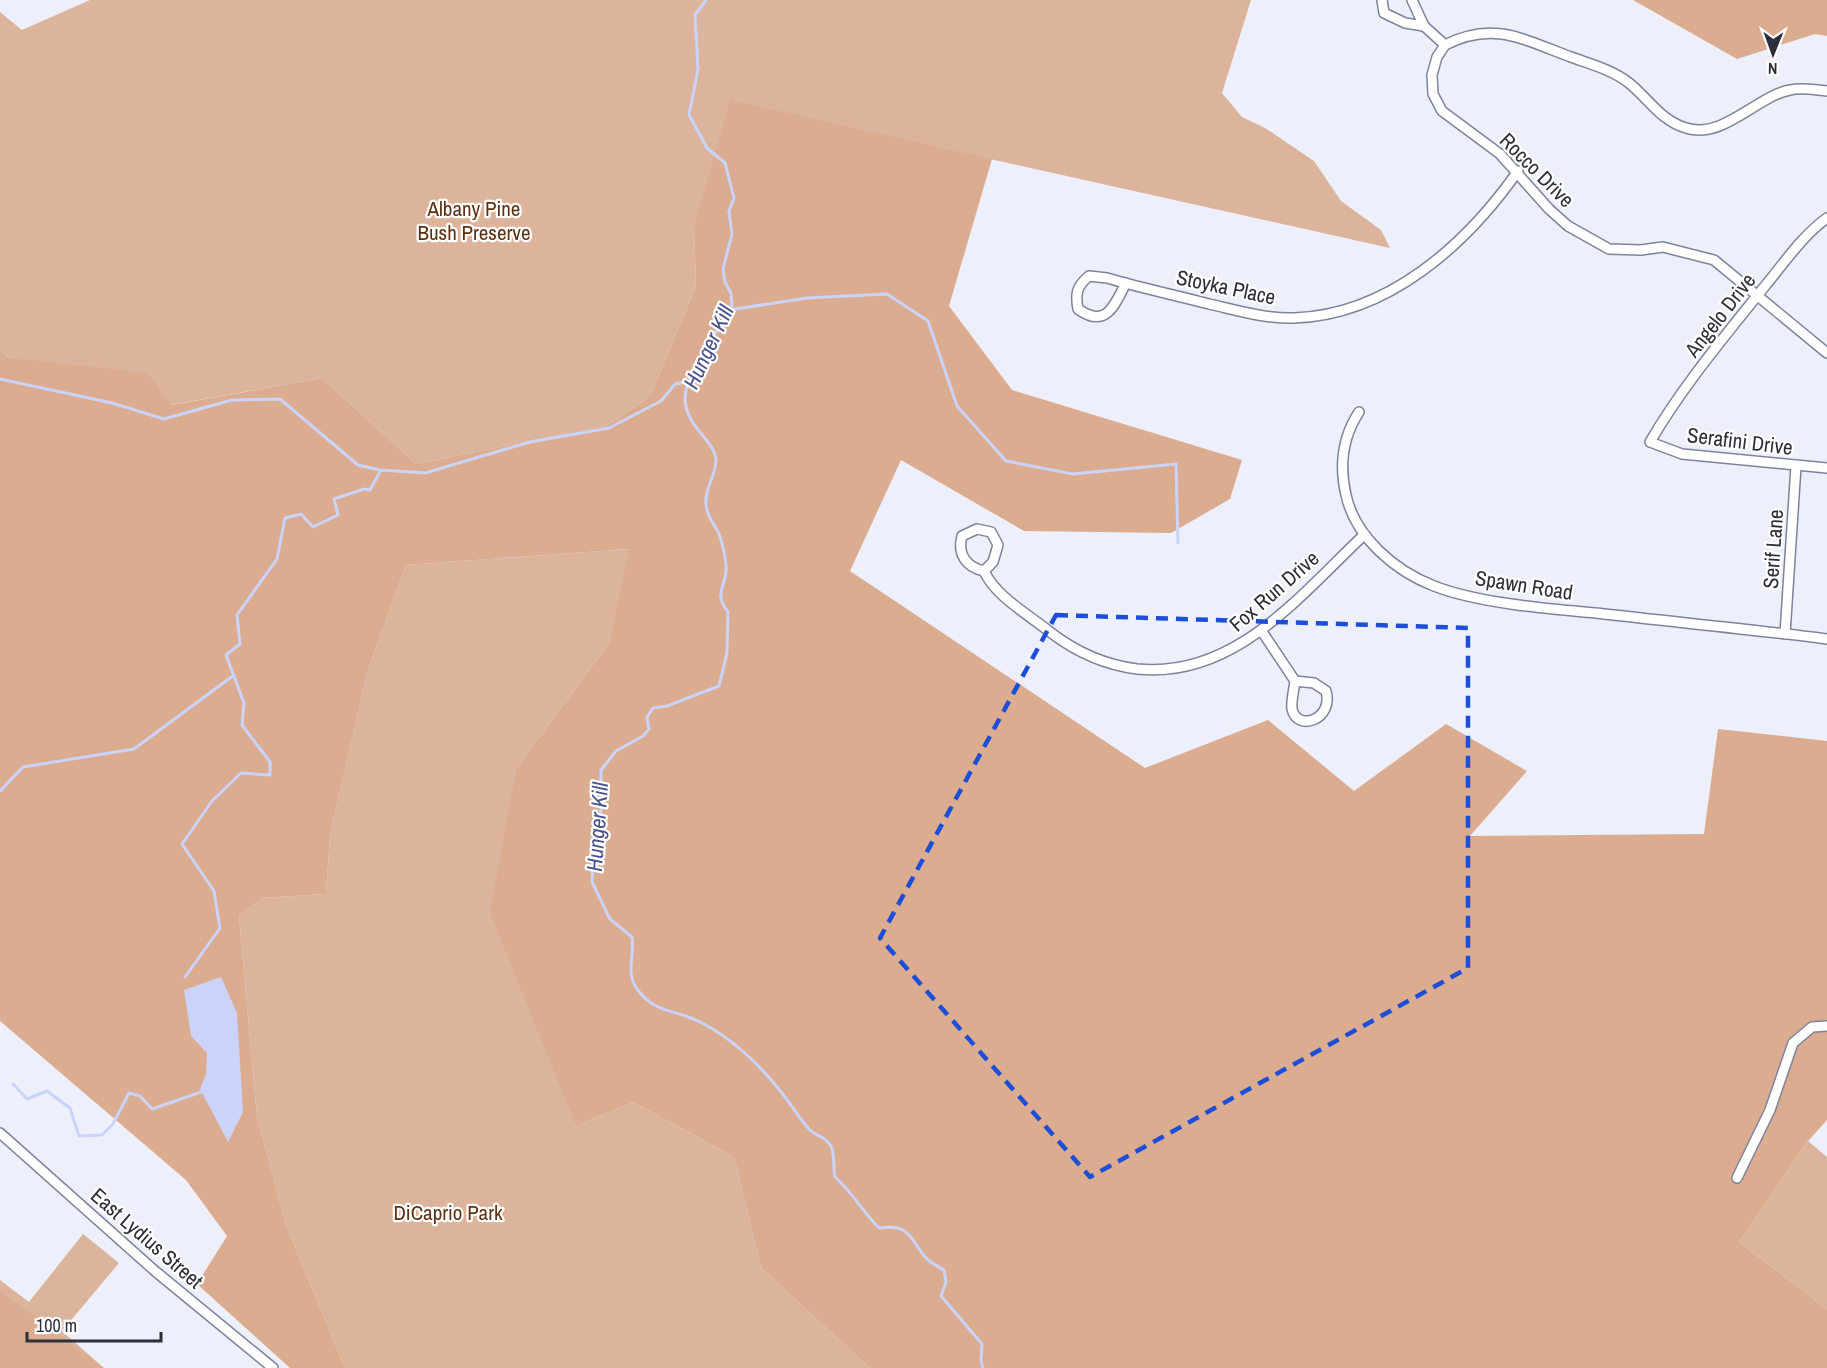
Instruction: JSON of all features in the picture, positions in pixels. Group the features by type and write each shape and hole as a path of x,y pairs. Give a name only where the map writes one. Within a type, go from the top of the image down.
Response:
{"street":[{"path":"1382,0 1384,13 1405,23 1424,26"},
{"path":"1412,0 1424,26 1445,45 1461,36 1483,33 1504,32 1522,37 1593,64 1629,82 1657,111 1687,129 1703,130 1718,126 1789,90 1827,91"},
{"name":"Rocco Drive","path":"1445,45 1437,57 1432,75 1432,94 1442,111 1500,154 1518,171 1549,209 1568,226 1610,249 1641,250 1663,247 1714,260 1827,353"},
{"name":"Stoyka Place","path":"1126,283 1111,310 1101,317 1090,317 1078,309 1076,297 1079,285 1089,276 1126,283 1254,315 1294,318 1358,306 1385,295 1437,260 1498,200 1518,171"},
{"name":"Angelo Drive","path":"1650,442 1668,412 1757,296 1807,235 1827,218"},
{"name":"Spawn Road","path":"1359,412 1344,446 1341,468 1347,502 1364,535 1381,553 1419,579 1455,593 1557,609 1827,639"},
{"name":"Serafini Drive","path":"1650,442 1682,454 1827,468"},
{"name":"Serif Lane","path":"1785,634 1796,466"},
{"name":"Fox Run Drive","path":"984,571 993,562 999,545 991,532 976,529 962,536 960,548 971,567 984,571 996,589 1078,651 1128,668 1175,670 1209,661 1227,653 1261,630 1364,535"},
{"path":"1261,630 1295,681 1293,712 1297,718 1307,721 1321,716 1327,706 1326,691 1314,683 1295,681"},
{"path":"1737,1178 1770,1110 1793,1043 1812,1027 1827,1026"},
{"name":"East Lydius Street","path":"0,1133 155,1271 273,1368"}],"highlighted area":[{"path":"1056,615 1468,628 1468,968 1090,1177 880,938"}],"green space":[{"name":"Albany Pine Bush Preserve","path":"90,0 1251,0 1222,93 1242,117 1265,128 1314,161 1341,201 1381,230 1390,248 918,143 694,227 696,286 650,396 608,425 416,464 322,378 171,405 10,358 0,351 0,12 22,30"},
{"name":"DiCaprio Park","path":"630,549 609,643 516,769 505,840 576,1126 633,1102 734,1157 761,1268 870,1368 345,1368 286,1225 257,1117 239,916 262,898 326,894 330,835 368,670 406,565"},
{"path":"1808,1141 1827,1157 1827,1309 1739,1242"},
{"path":"83,1234 119,1263 62,1331 104,1368 0,1368 0,1280 29,1302"}],"shaded area":[{"path":"1633,0 1827,0 1827,36 1815,34 1737,59"},
{"path":"730,100 992,159 949,306 1012,390 1242,460 1230,499 1171,533 1024,531 901,460 850,571 1145,768 1268,720 1354,791 1446,724 1527,771 1470,836 1704,834 1718,729 1827,741 1827,1120 1808,1141 1739,1242 1827,1309 1827,1368 870,1368 761,1268 734,1157 633,1102 576,1126 490,913 516,769 609,643 629,549 406,565 368,670 330,835 326,894 262,898 239,916 257,1117 286,1225 345,1368 290,1368 197,1284 227,1236 186,1180 0,1021 0,351 10,358 147,373 172,405 322,378 416,464 608,425 650,396 696,286 694,227"},
{"path":"0,1291 104,1368 0,1368"}],"water":[{"path":"221,977 237,1013 243,1112 228,1142 200,1089 206,1074 207,1053 191,1036 184,990"}],"waterway":[{"name":"Hunger Kill","path":"706,0 695,15 698,69 689,115 707,148 725,163 734,198 729,211 732,234 723,269 725,282 731,293 732,305 705,351 705,361 690,378 685,400 691,419 711,447 716,460 706,505 709,517 719,534 726,561 721,599 728,612 727,653 719,686 667,706 653,708 647,717 649,729 643,736 616,751 601,770 601,811 595,831 592,882 610,919 632,937 631,970 637,989 651,1003 712,1028 745,1053 782,1093 806,1126 829,1143 833,1153 835,1177 873,1222 879,1228 896,1228 907,1233 926,1258 944,1270 946,1282 941,1296 982,1344 983,1368"},
{"path":"729,310 807,298 887,294 928,321 957,406 1006,461 1073,474 1176,464 1178,543"},
{"path":"0,379 112,403 164,419 232,400 280,399 358,465 380,470"},
{"path":"185,977 220,928 214,891 182,844 212,801 241,773 270,775 270,762 242,725 244,703 226,655 240,644 237,615 277,559 285,518 301,514 313,527 338,515 334,499 364,489 370,490 381,470 425,473 530,442 609,428 661,401 675,384 687,382"},
{"path":"0,791 23,767 134,749 234,675"},
{"path":"13,1084 27,1099 47,1091 70,1108 79,1136 102,1135 113,1124 129,1093 140,1096 152,1109 204,1091"}]}
